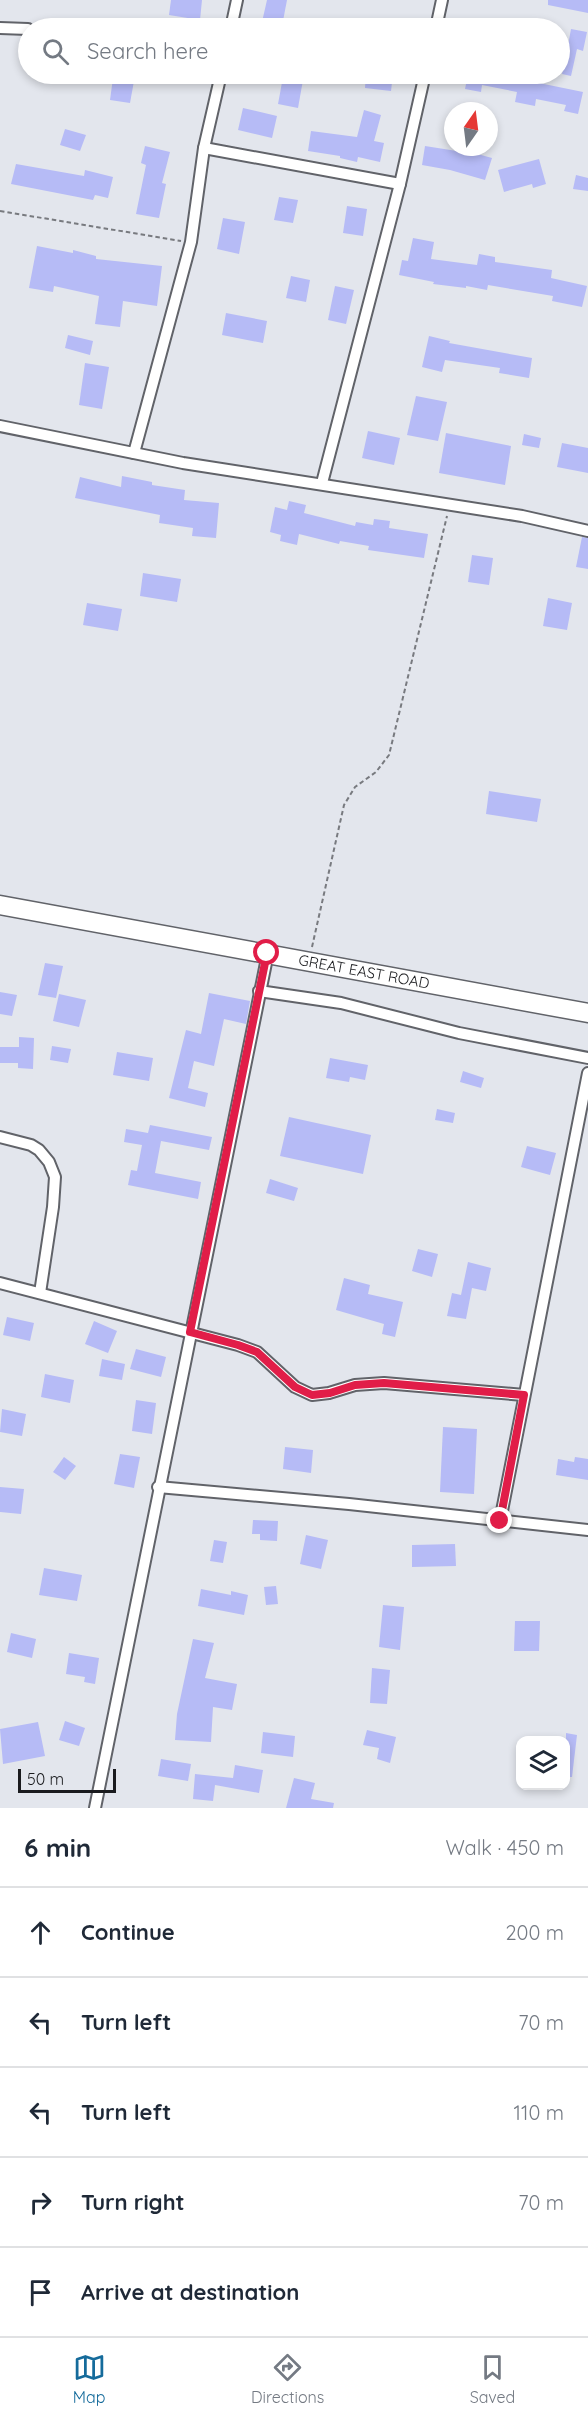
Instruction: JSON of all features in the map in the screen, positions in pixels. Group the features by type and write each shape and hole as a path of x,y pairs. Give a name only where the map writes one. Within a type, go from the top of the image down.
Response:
{"highway":[{"name":"GREAT EAST ROAD","path":"0,905 588,1013"}],"street":[{"path":"233,18 237,0"},
{"path":"438,18 442,0"},
{"path":"0,28 18,28"},
{"path":"134,453 191,242 204,148 219,84"},
{"path":"322,483 400,184 423,84"},
{"path":"204,148 400,184"},
{"path":"0,426 183,463 522,516 588,531"},
{"path":"95,1808 267,953"},
{"path":"260,991 331,1001 459,1033 588,1058"},
{"path":"500,1521 588,1073"},
{"path":"0,1137 31,1145 39,1150 49,1162 55,1177 40,1293"},
{"path":"0,1283 238,1345 257,1352 295,1387 312,1395 330,1393 355,1385 384,1383 524,1395"},
{"path":"158,1487 349,1504 588,1530"}],"path":[{"path":"0,211 191,242"},
{"path":"309,961 344,805 356,787 376,772 389,755 450,504"}],"building":[{"path":"171,0 202,0 200,18 169,15"},
{"path":"267,0 287,0 284,18 263,18"},
{"path":"548,0 588,0 588,13 548,5"},
{"path":"571,29 587,32 583,51 577,49 571,76 570,76"},
{"path":"112,84 133,84 130,103 110,100"},
{"path":"282,84 302,84 298,108 278,104"},
{"path":"365,84 392,84 391,91 365,88"},
{"path":"466,84 544,84 583,92 578,114 564,111 566,105 536,99 535,106 515,102 517,92 482,85 481,92 465,89"},
{"path":"243,108 277,116 272,138 238,130"},
{"path":"364,110 381,115 374,141 384,143 380,162 358,157 357,162 340,158 340,156 308,151 311,131 357,137"},
{"path":"65,129 86,135 80,151 60,145"},
{"path":"145,146 170,152 162,183 166,184 159,218 136,214 146,165 141,163"},
{"path":"425,146 444,149 444,156 492,158 485,180 422,165"},
{"path":"539,159 546,184 533,188 532,184 504,192 498,170"},
{"path":"16,164 84,176 85,170 113,177 108,198 95,195 93,200 11,184"},
{"path":"576,175 588,178 588,191 573,189"},
{"path":"279,197 298,200 293,223 274,220"},
{"path":"347,206 367,209 363,236 343,233"},
{"path":"223,218 245,222 239,254 217,249"},
{"path":"413,238 434,242 431,259 477,265 479,254 495,257 495,262 552,270 551,278 587,286 582,307 552,301 553,296 488,285 487,290 433,284 434,282 399,275 402,260 408,261"},
{"path":"37,246 73,253 73,250 96,256 96,259 162,266 157,306 123,301 120,327 95,324 99,296 54,286 53,292 29,288"},
{"path":"291,276 310,280 306,302 286,298"},
{"path":"335,286 354,290 346,324 328,320"},
{"path":"226,313 267,321 263,343 222,335"},
{"path":"68,335 93,341 90,355 65,348"},
{"path":"429,336 450,341 449,343 532,358 529,378 499,373 500,368 445,360 442,372 422,367"},
{"path":"85,363 109,367 102,409 79,405"},
{"path":"416,396 447,402 438,441 407,435"},
{"path":"368,431 400,438 394,465 362,458"},
{"path":"446,433 511,446 505,485 439,473"},
{"path":"524,434 541,438 539,448 522,445"},
{"path":"562,443 588,448 588,473 557,467"},
{"path":"122,476 152,482 152,485 185,490 184,500 219,503 216,538 192,536 193,528 159,523 160,515 75,498 80,477 121,487"},
{"path":"289,501 306,505 304,513 355,526 356,522 373,525 374,519 390,521 389,528 428,534 424,558 368,550 369,546 340,541 339,544 299,534 297,545 280,541 281,535 270,532 275,507 287,510"},
{"path":"582,537 588,538 588,569 576,567"},
{"path":"472,555 493,558 489,585 468,582"},
{"path":"143,573 181,579 177,602 140,596"},
{"path":"548,598 572,603 567,630 543,626"},
{"path":"87,603 122,609 118,631 83,625"},
{"path":"489,791 541,799 537,822 486,814"},
{"path":"45,963 63,966 56,998 38,995"},
{"path":"0,992 17,995 12,1016 0,1014"},
{"path":"209,993 250,1001 246,1024 224,1019 214,1066 194,1061 188,1088 208,1093 205,1107 169,1098 186,1030 201,1034"},
{"path":"59,994 86,1000 79,1027 53,1021"},
{"path":"19,1037 34,1038 33,1069 18,1068 18,1063 0,1063 0,1047 19,1047"},
{"path":"52,1046 71,1049 68,1063 50,1060"},
{"path":"117,1052 153,1058 149,1081 113,1075"},
{"path":"330,1058 368,1065 365,1080 350,1077 349,1082 326,1078"},
{"path":"463,1071 484,1078 481,1088 460,1082"},
{"path":"437,1109 455,1113 453,1123 435,1120"},
{"path":"289,1117 371,1135 363,1174 280,1156"},
{"path":"150,1125 212,1137 209,1150 161,1141 155,1173 201,1182 198,1199 128,1185 131,1170 137,1171 142,1145 124,1142 126,1129 148,1133"},
{"path":"527,1146 556,1153 550,1175 521,1167"},
{"path":"270,1179 298,1188 294,1201 266,1193"},
{"path":"418,1249 438,1254 432,1277 412,1271"},
{"path":"468,1262 491,1268 486,1291 472,1288 466,1319 447,1316 452,1293 461,1295"},
{"path":"344,1278 370,1285 368,1294 403,1302 395,1337 382,1334 384,1324 336,1310"},
{"path":"7,1317 34,1323 30,1341 3,1335"},
{"path":"94,1321 117,1331 108,1353 85,1344"},
{"path":"136,1349 166,1357 161,1377 130,1369"},
{"path":"102,1359 125,1364 122,1380 99,1376"},
{"path":"45,1374 74,1380 70,1403 41,1397"},
{"path":"136,1400 156,1403 152,1434 132,1431"},
{"path":"2,1409 26,1414 22,1436 0,1432"},
{"path":"443,1427 477,1429 474,1494 440,1492"},
{"path":"285,1447 313,1450 311,1473 283,1469"},
{"path":"120,1454 140,1457 134,1488 114,1484"},
{"path":"64,1457 76,1466 65,1480 53,1472"},
{"path":"575,1457 588,1459 588,1480 556,1475 558,1459 574,1462"},
{"path":"0,1487 24,1489 21,1514 0,1512"},
{"path":"253,1520 278,1521 277,1541 260,1540 260,1534 252,1534"},
{"path":"306,1535 328,1540 321,1569 300,1564"},
{"path":"214,1540 227,1542 223,1563 210,1561"},
{"path":"455,1544 456,1566 412,1567 412,1545"},
{"path":"44,1568 82,1575 77,1601 39,1595"},
{"path":"276,1586 278,1604 266,1605 264,1587"},
{"path":"201,1589 231,1595 231,1591 248,1595 244,1615 198,1606"},
{"path":"383,1605 404,1607 400,1650 379,1647"},
{"path":"515,1621 540,1621 539,1651 514,1651"},
{"path":"11,1633 36,1639 32,1658 7,1652"},
{"path":"193,1639 214,1643 205,1678 237,1684 232,1710 213,1707 211,1742 175,1740 177,1714"},
{"path":"69,1653 99,1658 95,1684 84,1682 85,1677 66,1674"},
{"path":"372,1668 390,1670 387,1704 370,1703"},
{"path":"65,1721 85,1728 79,1746 59,1740"},
{"path":"38,1722 45,1756 3,1764 0,1729"},
{"path":"367,1730 396,1737 390,1763 377,1759 379,1748 363,1745"},
{"path":"263,1732 295,1736 293,1757 261,1753"},
{"path":"566,1733 577,1735 572,1777 570,1777 570,1736 566,1736"},
{"path":"161,1759 191,1764 188,1781 158,1776"},
{"path":"235,1765 263,1770 259,1793 215,1785 213,1801 193,1799 195,1774 233,1778"},
{"path":"294,1778 315,1783 311,1799 334,1803 333,1808 286,1808"}],"route":[{"path":"267,953 190,1332 257,1352 288,1382 312,1395 330,1393 366,1383 524,1395 500,1521"}]}
